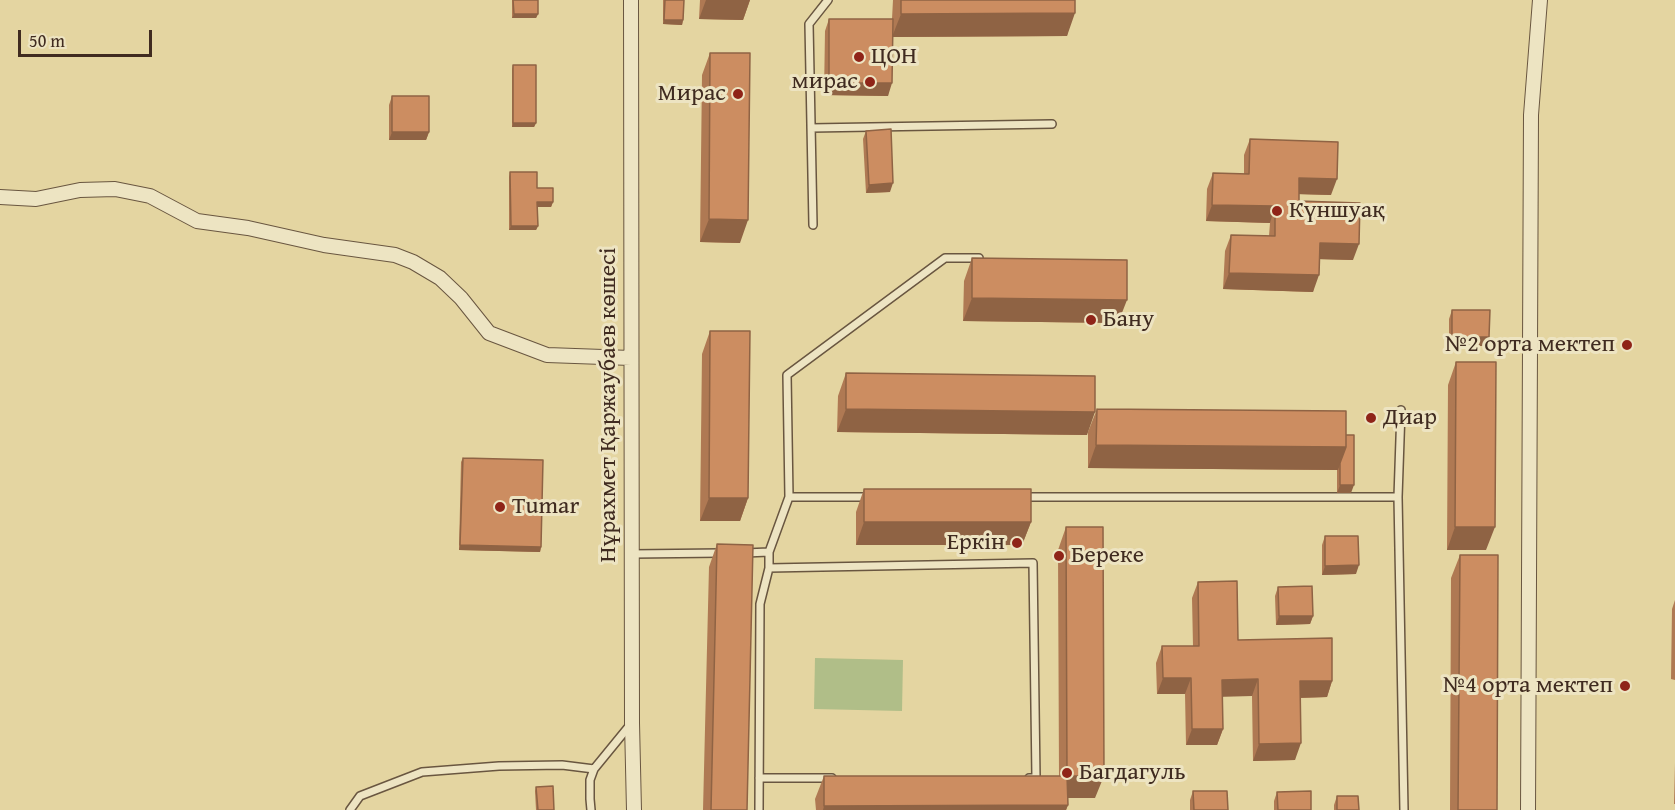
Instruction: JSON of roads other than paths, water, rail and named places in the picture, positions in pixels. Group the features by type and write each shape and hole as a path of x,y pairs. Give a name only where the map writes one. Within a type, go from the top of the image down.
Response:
{"street":[{"name":"Нұрахмет Қаржаубаев көшесі","path":"631,0 634,810"},
{"path":"1528,810 1531,116 1540,0"},
{"path":"0,197 36,199 80,190 115,189 150,196 197,221 248,228 324,245 395,255 413,261 440,278 461,298 489,333 547,355 632,358"}],"lane":[{"path":"813,225 809,24 828,0"},
{"path":"811,128 1052,124"},
{"path":"759,810 760,604 769,568 769,552 789,497 787,375 945,258 993,259"},
{"path":"1401,410 1398,497 1404,810"},
{"path":"789,497 872,497"},
{"path":"1016,497 1398,497"},
{"path":"632,554 769,552"},
{"path":"769,568 1034,563 1036,778 1024,778"},
{"path":"591,810 590,780 594,770 632,723"},
{"path":"350,810 360,796 422,772 499,766 562,765 594,770"},
{"path":"759,778 840,778"}],"place":[{"name":"ЦОН","path":"859,57"},
{"name":"мирас","path":"870,82"},
{"name":"Мирас","path":"738,94"},
{"name":"Күншуақ","path":"1277,211"},
{"name":"Бану","path":"1091,320"},
{"name":"№2 орта мектеп","path":"1627,345"},
{"name":"Диар","path":"1371,418"},
{"name":"Tumar","path":"500,507"},
{"name":"Еркін","path":"1017,543"},
{"name":"Береке","path":"1059,556"},
{"name":"№4 орта мектеп","path":"1625,686"},
{"name":"Багдагуль","path":"1067,773"}]}
